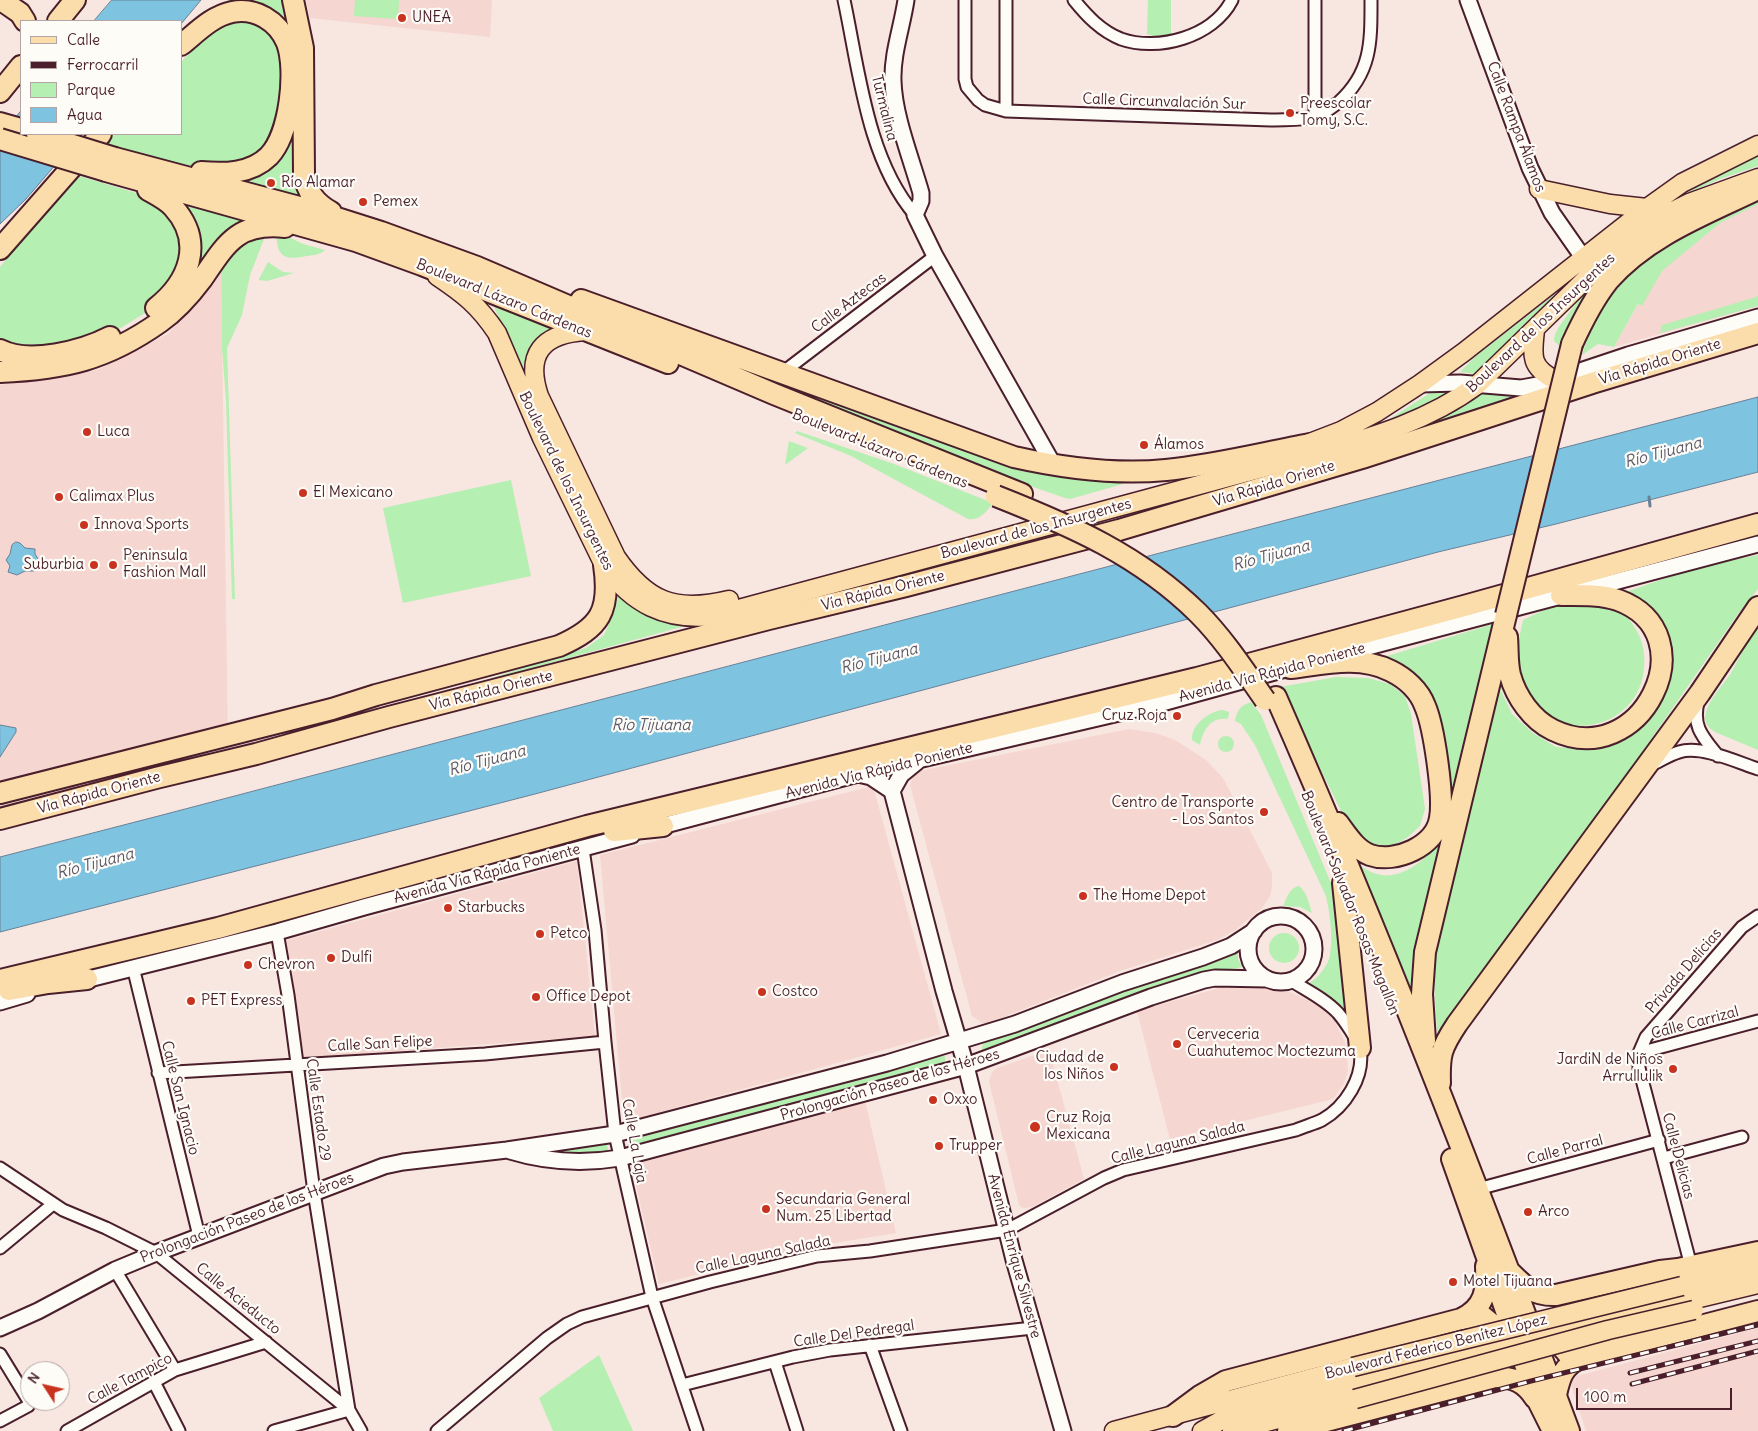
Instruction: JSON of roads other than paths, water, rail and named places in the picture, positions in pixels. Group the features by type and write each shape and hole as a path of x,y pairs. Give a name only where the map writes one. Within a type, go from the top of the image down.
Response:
{"highway":[{"path":"1,0 20,13 24,20"},
{"path":"59,20 75,0"},
{"path":"182,43 218,0"},
{"path":"293,0 303,48 303,168 307,186 312,197 325,208 372,229"},
{"path":"145,166 213,173 231,173 244,170 269,156 282,137 285,128 290,91 291,61 282,34 268,19 248,12 233,12 212,21 182,43"},
{"path":"0,92 20,67"},
{"path":"0,123 20,129"},
{"name":"Boulevard Lázaro Cárdenas","path":"39,135 115,169 145,166 310,210 372,229 477,267 774,394 1022,494"},
{"path":"0,249 100,135"},
{"name":"Boulevard Lázaro Cárdenas","path":"0,138 115,169 356,241 422,265 718,382 996,496"},
{"path":"0,350 11,355 42,356 106,339 138,322 162,303 178,287 187,270 190,258 190,241 185,225 172,206 160,196 115,169"},
{"path":"1426,1061 1422,994 1425,952 1572,344 1582,320 1597,297 1626,263 1645,248 1675,230 1758,190"},
{"path":"0,254 21,224"},
{"path":"0,372 72,364 106,353 138,338 174,311 189,296 220,251 235,238 249,230 267,226 305,229 356,241"},
{"path":"477,267 616,311 1014,457 1054,466 1098,470 1165,470 1218,463 1310,444"},
{"name":"Vía Rápida Oriente","path":"0,819 1119,530 1362,458 1592,383 1758,332"},
{"name":"Boulevard Salvador Rosas Magallón","path":"1022,494 1091,522 1123,539 1157,562 1208,606 1249,655 1322,801 1441,1095 1508,1270 1525,1340"},
{"name":"Boulevard Salvador Rosas Magallón","path":"996,496 1056,520 1116,550 1172,590 1199,613 1271,698 1361,933 1435,1112 1486,1259 1525,1340 1547,1398 1553,1431"},
{"name":"Avenida Vía Rápida Poniente","path":"0,980 210,930 587,826 1197,678 1758,524"},
{"path":"0,793 332,709 376,695 559,646 579,637 598,618 604,606 607,585 604,565"},
{"path":"1506,615 1509,673 1524,703 1534,717 1546,727 1568,737 1604,736 1631,723 1643,712 1654,695 1661,676 1662,660 1659,644 1654,629 1636,609 1604,596 1561,595"},
{"path":"1441,1095 1439,1062 1447,1039 1478,993 1700,692 1758,607"},
{"path":"1290,668 1342,661 1363,661 1390,670 1405,679 1416,691 1425,706 1433,736 1441,796 1440,820 1433,835 1423,845 1397,857 1384,858 1370,855 1356,846 1322,801"},
{"path":"332,709 478,694"},
{"path":"503,850 601,833 663,826"},
{"path":"1343,883 1360,1048"},
{"path":"0,992 48,983 87,979"},
{"path":"1508,1270 1531,1291 1545,1296 1565,1294 1660,1271 1758,1252"},
{"path":"1173,1416 1200,1396 1226,1381 1314,1360 1471,1315 1483,1298 1487,1283 1486,1259"},
{"path":"1578,1327 1568,1332 1562,1338 1562,1343 1566,1353 1581,1357 1758,1311"},
{"path":"1461,1319 1482,1316 1494,1326 1496,1331 1495,1338 1492,1344 1484,1351"},
{"path":"1288,1431 1494,1376 1513,1378 1531,1391 1547,1398 1559,1382 1566,1368 1581,1357"},
{"name":"Boulevard Salvador Rosas Magallón","path":"1547,1398 1569,1431"}],"main road":[{"name":"Boulevard de los Insurgentes","path":"585,331 567,332 551,339 540,348 534,362 534,380 550,437 604,565 626,592 654,609 680,617 697,618 713,616 1362,440 1409,424 1457,399 1477,384 1535,330 1588,265 1647,208 1682,183 1758,145"},
{"name":"Boulevard de los Insurgentes","path":"422,265 472,302 487,318 497,333 512,366 616,557 632,579 644,590 670,602 696,605 714,604 765,592 1310,444 1341,431 1377,412 1420,384 1588,265 1631,239 1665,215 1689,203 1758,178"},
{"path":"1539,189 1610,204 1647,208"},
{"path":"1535,330 1534,362 1538,369 1555,380"},
{"name":"Boulevard Federico Benítez López","path":"1114,1431 1353,1367 1758,1266"},
{"path":"1202,1431 1220,1420 1261,1408 1525,1340 1758,1284"},
{"name":"Boulevard Federico Benítez López","path":"1232,1431 1552,1345 1758,1294"}],"street":[{"name":"Turmalina","path":"844,0 864,99 876,144 897,192 915,215"},
{"path":"906,0 892,79 900,124 921,193 921,202 915,215 935,256 1054,466"},
{"name":"Calle Circunvalación Sur","path":"965,0 965,79 967,87 985,105 1006,111 1271,120 1315,117 1325,113 1352,88 1366,64 1370,48 1372,0"},
{"path":"1006,0 1006,111"},
{"path":"1074,0 1093,22 1121,38 1153,44 1182,40 1208,26 1229,6 1232,0"},
{"path":"1315,0 1315,117"},
{"name":"Calle Rampa Álamos","path":"1468,0 1539,189 1552,213 1588,265"},
{"name":"Calle Aztecas","path":"782,373 935,256"},
{"path":"1420,384 1460,383 1521,388 1555,380 1628,355 1758,317"},
{"name":"Avenida Vía Rápida Poniente","path":"0,1002 132,967 277,932 364,906 858,774 1162,703 1561,595 1758,544"},
{"path":"1700,692 1696,710 1696,722 1699,731 1718,756"},
{"path":"1643,769 1681,751 1693,751 1718,756 1758,769"},
{"path":"858,774 871,777 892,791 907,768 922,759"},
{"name":"Avenida Enríque Silvestre","path":"892,791 944,992 966,1066 1006,1230 1063,1431"},
{"name":"Calle La Laja","path":"583,848 595,930 604,1042 615,1134 652,1297 697,1431"},
{"path":"1276,916 1291,918 1304,926 1310,934 1313,944 1311,962 1298,976 1290,980 1282,982 1267,979 1253,966 1249,958 1248,948 1254,931 1266,920 1276,916"},
{"name":"Privada Delicias","path":"1639,1053 1646,1037 1742,927 1758,916"},
{"name":"Prolongación Paseo de los Héroes","path":"1,1328 38,1311 115,1270 314,1192 393,1164 615,1134 878,1065 1015,1024 1122,983 1217,952 1232,946 1254,931"},
{"name":"Calle Estado 29","path":"277,932 288,995 314,1192 349,1410"},
{"name":"Calle San Ignacio","path":"132,967 199,1236"},
{"name":"Prolongación Paseo de los Héroes","path":"507,1150 529,1157 544,1159 594,1162 620,1158 966,1066 1182,986 1215,978 1267,979"},
{"path":"1290,980 1332,1007 1347,1025 1360,1048"},
{"name":"Calle Carrizal","path":"1639,1053 1758,1021"},
{"name":"Calle San Felipe","path":"158,1073 485,1054 604,1042"},
{"name":"Calle Laguna Salada","path":"437,1431 547,1338 567,1324 582,1317 652,1297 817,1256 870,1251 1006,1230 1104,1178 1123,1170 1296,1130 1320,1121 1341,1105 1350,1092 1360,1067 1360,1048"},
{"name":"Calle Delicias","path":"1639,1053 1640,1068 1692,1266"},
{"path":"1664,1158 1742,1137"},
{"name":"Calle Parral","path":"1478,1189 1659,1140"},
{"name":"Calle Acieducto","path":"0,1168 53,1204 156,1253 349,1410 361,1431"},
{"path":"0,1248 53,1204"},
{"path":"115,1270 175,1370"},
{"name":"Calle Del Pedregal","path":"682,1385 811,1353 1033,1328"},
{"name":"Calle Tampico","path":"67,1431 175,1370 266,1342"},
{"path":"870,1346 901,1431"},
{"path":"0,1354 30,1404 0,1421"},
{"path":"775,1362 797,1431"},
{"path":"154,1382 180,1431"},
{"path":"274,1431 349,1410"}],"water":[{"path":"112,0 201,0 182,23 182,20 95,20"},
{"path":"20,112 20,135 81,135 26,199 0,224 0,137"},
{"name":"Rio Tijuana","path":"1758,397 1758,472 1438,552 535,794 0,932 0,857"},
{"path":"16,542 25,548 35,549 35,554 40,562 34,571 25,571 17,575 8,572 10,566 6,560 12,545"},
{"path":"0,725 16,728 16,732 0,757"}],"waterway":[{"path":"1649,497 1650,506"}],"railway":[{"path":"1344,1431 1531,1381 1758,1325"},
{"path":"1630,1373 1758,1341"},
{"path":"1632,1384 1758,1351"}],"place":[{"name":"UNEA","path":"402,18"},
{"name":"Preescolar Tomy, S.C.","path":"1290,113"},
{"name":"Río Alamar","path":"271,183"},
{"name":"Pemex","path":"363,202"},
{"name":"Luca","path":"87,432"},
{"name":"Álamos","path":"1144,445"},
{"name":"El Mexicano","path":"303,493"},
{"name":"Calimax Plus","path":"59,497"},
{"name":"Innova Sports","path":"84,525"},
{"name":"Suburbia","path":"94,565"},
{"name":"Peninsula Fashion Mall","path":"113,565"},
{"name":"Cruz Roja","path":"1177,716"},
{"name":"Centro de Transporte - Los Santos","path":"1264,812"},
{"name":"The Home Depot","path":"1083,896"},
{"name":"Starbucks","path":"448,908"},
{"name":"Petco","path":"540,934"},
{"name":"Dulfi","path":"331,958"},
{"name":"Chevron","path":"248,965"},
{"name":"Costco","path":"762,992"},
{"name":"Office Depot","path":"536,997"},
{"name":"PET Express","path":"191,1001"},
{"name":"Cerveceria Cuahutemoc Moctezuma","path":"1177,1044"},
{"name":"Ciudad de los Niños","path":"1114,1067"},
{"name":"JardiN de Niños Arrullulik","path":"1673,1069"},
{"name":"Oxxo","path":"933,1100"},
{"name":"Cruz Roja Mexicana","path":"1035,1127"},
{"name":"Trupper","path":"939,1146"},
{"name":"Secundaria General Num. 25 Libertad","path":"766,1209"},
{"name":"Arco","path":"1528,1212"},
{"name":"Motel Tijuana","path":"1453,1282"}],"water label":[{"name":"Río Tijuana","path":"1663,453"},
{"name":"Río Tijuana","path":"1271,556"},
{"name":"Río Tijuana","path":"879,659"},
{"name":"Río Tijuana","path":"487,761"},
{"name":"Río Tijuana","path":"95,864"}]}
